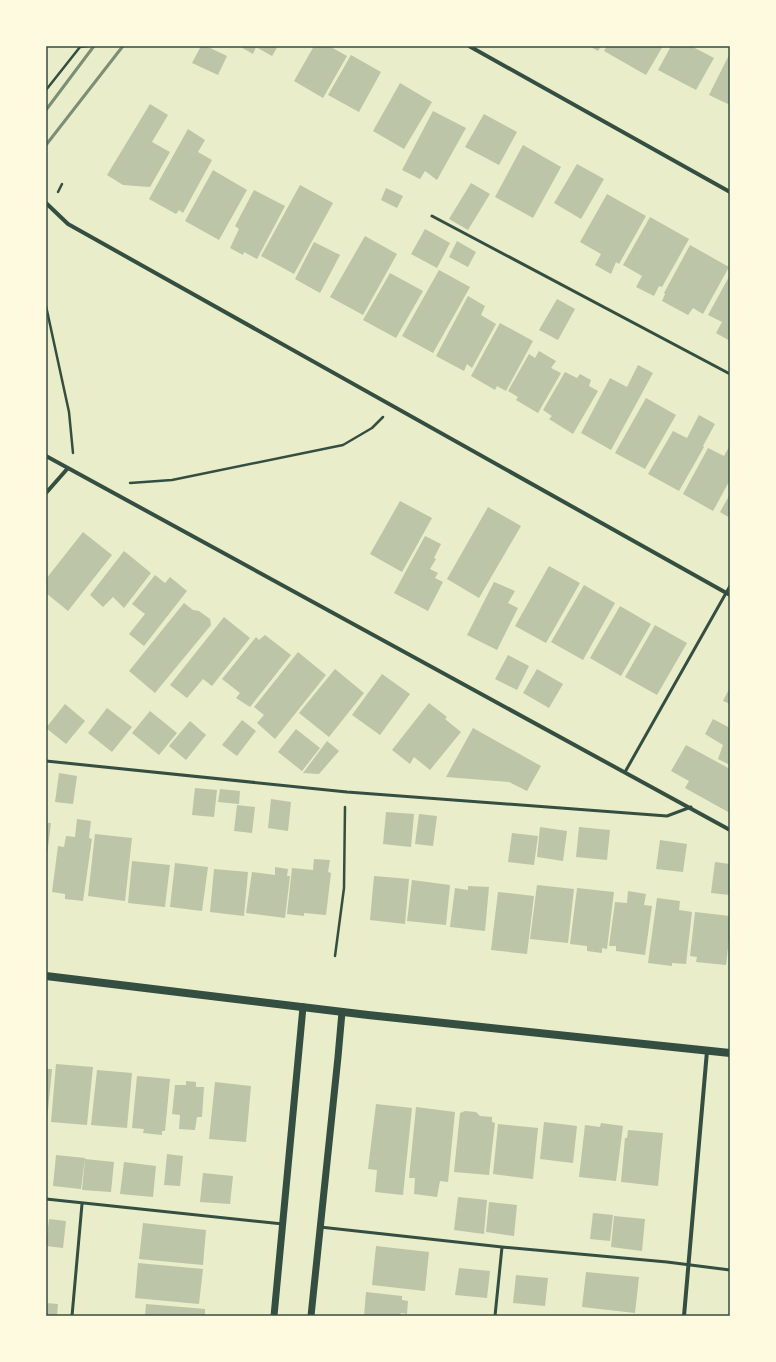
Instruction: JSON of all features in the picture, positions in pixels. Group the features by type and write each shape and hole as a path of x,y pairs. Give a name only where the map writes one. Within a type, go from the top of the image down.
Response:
{"main road":[{"path":"46,976 303,1008 730,1053"}],"street":[{"path":"469,46 730,192"},
{"path":"46,203 68,224 728,594"},
{"path":"46,456 730,830"},
{"path":"46,493 68,468"},
{"path":"274,1316 303,1008"},
{"path":"311,1316 342,1012"},
{"path":"684,1316 707,1050"}],"lane":[{"path":"432,216 730,374"},
{"path":"625,772 728,594 730,586"},
{"path":"46,761 347,792 667,816 691,808"},
{"path":"46,1199 283,1224"},
{"path":"72,1316 82,1204"},
{"path":"320,1227 502,1247 667,1262 730,1270"},
{"path":"495,1316 502,1247"}],"path":[{"path":"46,90 80,47 89,46"},
{"path":"46,306 69,412 73,450 68,468"},
{"path":"106,490 126,483 172,480 343,445 372,428 393,407"},
{"path":"335,956 344,888 344,818 347,792"}],"building":[{"path":"201,46 206,46 227,56 218,75 192,63"},
{"path":"239,46 278,46 272,56 256,47 253,54"},
{"path":"314,46 329,46 347,56 323,98 294,81"},
{"path":"589,46 601,46 598,51"},
{"path":"607,46 663,46 646,75 604,51"},
{"path":"671,46 691,46 714,58 696,90 658,70"},
{"path":"730,53 730,105 709,95"},
{"path":"351,55 381,72 359,112 328,95"},
{"path":"400,83 432,102 404,149 373,131"},
{"path":"150,104 168,115 152,142 170,152 150,187 123,185 107,175"},
{"path":"433,111 466,128 437,180 425,171 420,179 402,170"},
{"path":"484,114 517,132 499,165 465,147"},
{"path":"188,129 205,140 198,152 212,160 183,213 179,210 176,214 149,199"},
{"path":"523,145 561,167 533,218 495,197"},
{"path":"577,164 604,179 581,219 554,203"},
{"path":"213,170 247,190 219,240 185,221"},
{"path":"471,183 490,194 468,230 449,219"},
{"path":"300,185 333,203 294,274 261,256"},
{"path":"386,188 403,196 397,208 381,200"},
{"path":"254,190 285,206 257,259 244,252 243,255 230,248 239,229 235,226"},
{"path":"607,194 646,216 619,264 616,262 611,274 595,265 601,254 580,242"},
{"path":"650,217 689,239 662,287 659,286 654,296 636,287 642,276 623,265"},
{"path":"425,229 450,243 437,268 411,254"},
{"path":"365,236 397,254 363,315 330,297"},
{"path":"457,241 476,252 468,267 449,257"},
{"path":"314,242 340,255 320,293 295,279"},
{"path":"690,245 729,267 703,314 693,308 688,315 662,301 665,294 664,293"},
{"path":"439,270 470,287 433,353 402,336"},
{"path":"390,273 423,291 396,338 363,320"},
{"path":"730,275 730,341 716,333 722,322 708,315"},
{"path":"468,296 485,306 481,315 496,324 472,368 467,364 464,371 436,356"},
{"path":"557,299 575,309 558,340 539,330"},
{"path":"500,323 533,341 506,391 497,386 495,390 471,376"},
{"path":"539,351 556,361 551,368 561,373 538,413 516,400 518,397 508,391 529,354 535,358"},
{"path":"638,365 653,373 611,450 581,433 610,378 627,387"},
{"path":"565,372 577,378 580,374 591,380 589,386 598,391 573,434 549,419 552,416 543,410"},
{"path":"646,398 676,415 645,469 615,453"},
{"path":"699,415 715,424 679,491 648,474 673,431 687,438"},
{"path":"730,445 730,480 713,511 683,494 708,448 724,456"},
{"path":"730,494 730,518 720,512"},
{"path":"400,501 432,518 402,572 370,554"},
{"path":"488,507 521,526 479,598 447,579"},
{"path":"83,532 112,555 68,611 46,593 46,579"},
{"path":"425,536 441,544 434,558 436,559 430,569 438,573 435,578 443,582 428,611 394,593"},
{"path":"124,551 151,573 124,608 113,597 103,607 90,595"},
{"path":"549,566 580,583 546,643 515,626"},
{"path":"155,575 165,583 170,577 187,591 144,646 129,634 145,614 132,604"},
{"path":"494,582 515,591 508,603 518,608 497,650 467,635"},
{"path":"584,585 615,603 583,660 551,642"},
{"path":"184,603 193,610 199,611 210,619 211,625 155,693 129,671"},
{"path":"620,606 651,624 621,676 590,658"},
{"path":"224,617 250,638 212,686 203,679 187,698 170,685"},
{"path":"655,625 687,643 657,695 625,677"},
{"path":"265,635 291,655 250,707 236,698 240,693 222,679 256,637 259,640"},
{"path":"298,652 326,675 275,739 257,723 264,715 254,707"},
{"path":"508,655 529,666 517,690 495,679"},
{"path":"335,669 364,693 329,737 299,713"},
{"path":"537,669 563,684 549,708 523,693"},
{"path":"382,674 410,694 380,735 352,715"},
{"path":"730,687 730,704 723,701"},
{"path":"429,703 447,717 445,719 461,732 430,770 414,757 410,764 392,750"},
{"path":"65,704 85,721 66,744 46,728"},
{"path":"107,708 132,727 112,752 88,733"},
{"path":"150,711 177,733 159,755 132,733"},
{"path":"713,719 730,728 730,765 718,759 723,745 705,734"},
{"path":"242,720 256,731 237,756 222,745"},
{"path":"190,721 206,735 186,760 169,746"},
{"path":"473,728 541,766 527,791 509,782 446,777"},
{"path":"296,729 320,748 302,771 278,752"},
{"path":"327,741 339,751 319,774 303,773"},
{"path":"686,745 730,769 730,813 685,788 689,781 671,771"},
{"path":"59,773 77,776 73,804 55,802"},
{"path":"195,788 217,790 214,817 192,815"},
{"path":"220,789 240,791 239,804 218,802"},
{"path":"271,799 291,802 288,831 268,828"},
{"path":"237,805 255,807 252,833 234,831"},
{"path":"386,812 414,814 411,847 383,844"},
{"path":"419,814 437,816 433,846 415,844"},
{"path":"77,819 91,821 89,838 92,839 83,901 65,899 65,894 52,892 58,846 64,847 66,836 75,837"},
{"path":"46,823 51,823 47,855 46,855"},
{"path":"540,827 567,831 563,861 537,857"},
{"path":"579,827 610,830 607,860 576,857"},
{"path":"512,833 538,836 534,865 508,862"},
{"path":"95,834 132,838 125,901 88,896"},
{"path":"660,840 687,844 683,872 656,869"},
{"path":"314,859 330,860 328,872 331,873 326,915 304,913 304,916 287,914 292,868 313,870"},
{"path":"132,861 170,865 165,907 128,903"},
{"path":"715,862 730,864 730,895 711,893"},
{"path":"175,863 208,867 202,911 170,907"},
{"path":"275,867 288,869 287,876 290,876 285,918 246,913 252,872 275,875"},
{"path":"214,869 248,872 244,916 210,912"},
{"path":"374,876 409,879 405,924 370,920"},
{"path":"412,880 450,885 446,925 407,921"},
{"path":"537,885 574,889 568,943 530,939"},
{"path":"468,886 489,887 485,931 450,927 455,888 468,890"},
{"path":"577,888 614,892 607,949 602,948 602,953 587,951 587,946 570,944"},
{"path":"628,891 646,894 644,905 652,906 645,955 616,951 616,946 609,946 615,902 627,903"},
{"path":"498,892 534,896 527,954 491,950"},
{"path":"657,898 680,901 679,910 692,912 686,964 672,963 672,966 648,963"},
{"path":"695,912 730,916 726,965 696,962 697,957 690,956"},
{"path":"56,1064 93,1067 87,1125 51,1122"},
{"path":"46,1069 52,1069 47,1120 46,1120"},
{"path":"97,1070 132,1073 127,1128 91,1125"},
{"path":"137,1076 170,1079 165,1131 162,1131 162,1135 143,1133 144,1129 132,1128"},
{"path":"186,1081 196,1082 196,1087 204,1087 202,1117 197,1117 195,1130 179,1129 180,1115 172,1114 175,1085 186,1085"},
{"path":"215,1082 251,1086 246,1142 209,1139"},
{"path":"376,1104 412,1108 403,1195 375,1192 377,1170 368,1169"},
{"path":"416,1107 455,1112 448,1182 440,1181 437,1197 414,1194 415,1178 409,1178"},
{"path":"465,1111 476,1112 480,1116 492,1117 492,1122 495,1123 489,1175 454,1172 460,1113"},
{"path":"544,1122 577,1126 573,1163 540,1159"},
{"path":"601,1123 623,1126 616,1181 579,1177 585,1125 600,1127"},
{"path":"498,1124 538,1128 533,1179 493,1174"},
{"path":"628,1130 663,1133 658,1186 621,1182 625,1138 627,1138"},
{"path":"167,1154 183,1156 180,1186 164,1185"},
{"path":"56,1155 85,1158 81,1189 53,1186"},
{"path":"85,1159 114,1162 111,1192 82,1190"},
{"path":"124,1162 156,1166 153,1197 120,1194"},
{"path":"203,1173 233,1176 230,1204 200,1202"},
{"path":"458,1197 487,1200 484,1234 454,1230"},
{"path":"489,1202 517,1205 514,1236 486,1232"},
{"path":"593,1213 613,1215 610,1241 590,1239"},
{"path":"614,1216 645,1219 642,1251 611,1247"},
{"path":"49,1219 66,1221 63,1248 46,1246"},
{"path":"143,1223 206,1230 203,1265 139,1259"},
{"path":"376,1246 429,1252 425,1291 372,1285"},
{"path":"138,1263 203,1269 199,1304 135,1298"},
{"path":"459,1268 490,1271 487,1298 455,1295"},
{"path":"586,1272 639,1277 635,1313 582,1307"},
{"path":"516,1275 548,1278 545,1306 513,1303"},
{"path":"366,1292 402,1296 402,1300 408,1301 407,1314 401,1313 400,1316 364,1316"},
{"path":"46,1303 58,1304 57,1316 46,1316"},
{"path":"146,1304 205,1309 205,1316 145,1316"}],"railway":[{"path":"46,110 94,46"},
{"path":"46,145 123,46"}]}
